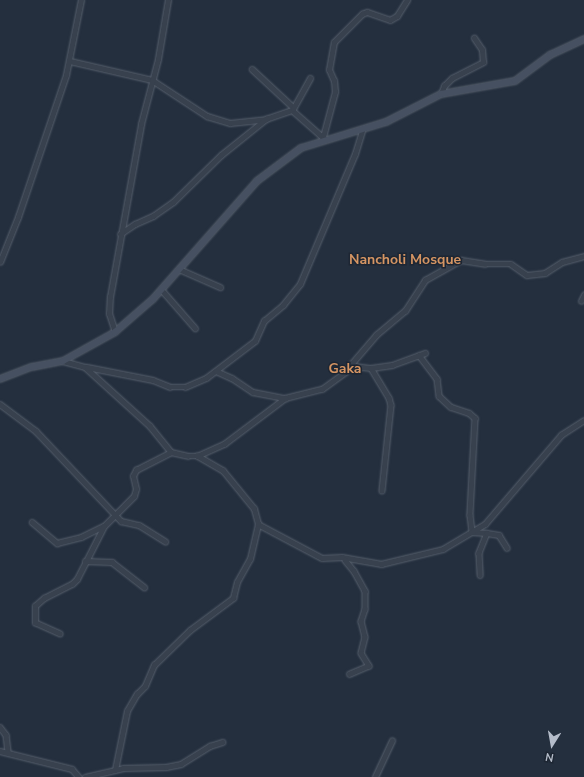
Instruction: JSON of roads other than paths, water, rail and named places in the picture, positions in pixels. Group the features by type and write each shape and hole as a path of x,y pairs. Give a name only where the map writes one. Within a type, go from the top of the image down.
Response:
{"street":[{"path":"0,262 18,217 70,61 82,0"},
{"path":"115,332 109,314 120,234 141,124 152,80 168,0"},
{"path":"324,138 335,92 334,82 329,70 334,42 362,14 367,12 390,20 397,16 407,0"},
{"path":"441,94 452,78 483,62 482,50 474,38"},
{"path":"0,379 32,367 63,361 115,332 161,289 257,182 301,148 324,138 362,131 397,118 441,94 515,81 550,55 584,39"},
{"path":"70,61 152,80 216,119 238,123 266,118 293,109 310,78"},
{"path":"252,69 324,138"},
{"path":"120,234 135,224 153,216 173,202 221,155 266,118"},
{"path":"63,361 178,388 195,384 216,371 255,341 264,321 283,305 300,284 353,161 362,131"},
{"path":"216,371 232,378 253,392 284,398 322,389 336,382 376,335 405,311 425,280 461,260 485,264 511,264 527,275 545,273 562,262 584,256"},
{"path":"179,269 220,287"},
{"path":"161,289 195,328"},
{"path":"581,301 584,295"},
{"path":"346,370 358,366 371,368 425,353"},
{"path":"419,355 437,379 439,396 451,407 469,413 475,418 470,515 472,532"},
{"path":"85,367 150,426 171,452"},
{"path":"371,368 390,398 391,405 382,491"},
{"path":"197,456 230,440 284,398"},
{"path":"0,404 36,431 121,521 139,524 165,541"},
{"path":"258,524 316,556 345,560 351,558 381,564 443,549 485,524 561,435 584,420"},
{"path":"32,522 58,543 81,537 104,526 116,516 136,492 134,476 136,470 171,452 197,456 217,466 232,480 254,509 258,524 250,559 237,582 233,598 190,630 159,658 145,686 136,694 127,711 115,770"},
{"path":"60,634 35,623 35,606 44,598 72,584 104,526"},
{"path":"472,532 499,535 507,548"},
{"path":"480,575 479,552 487,533"},
{"path":"345,560 365,591 365,609 361,621 365,637 361,653 369,666 350,674"},
{"path":"85,561 112,562 144,587"},
{"path":"0,727 6,735 8,752"},
{"path":"375,777 392,741"},
{"path":"85,777 115,770 166,767 181,764 210,746 222,742"},
{"path":"0,751 72,768 79,777"}],"district":[{"name":"Nancholi Mosque","path":"405,260"},
{"name":"Gaka","path":"345,369"}]}
